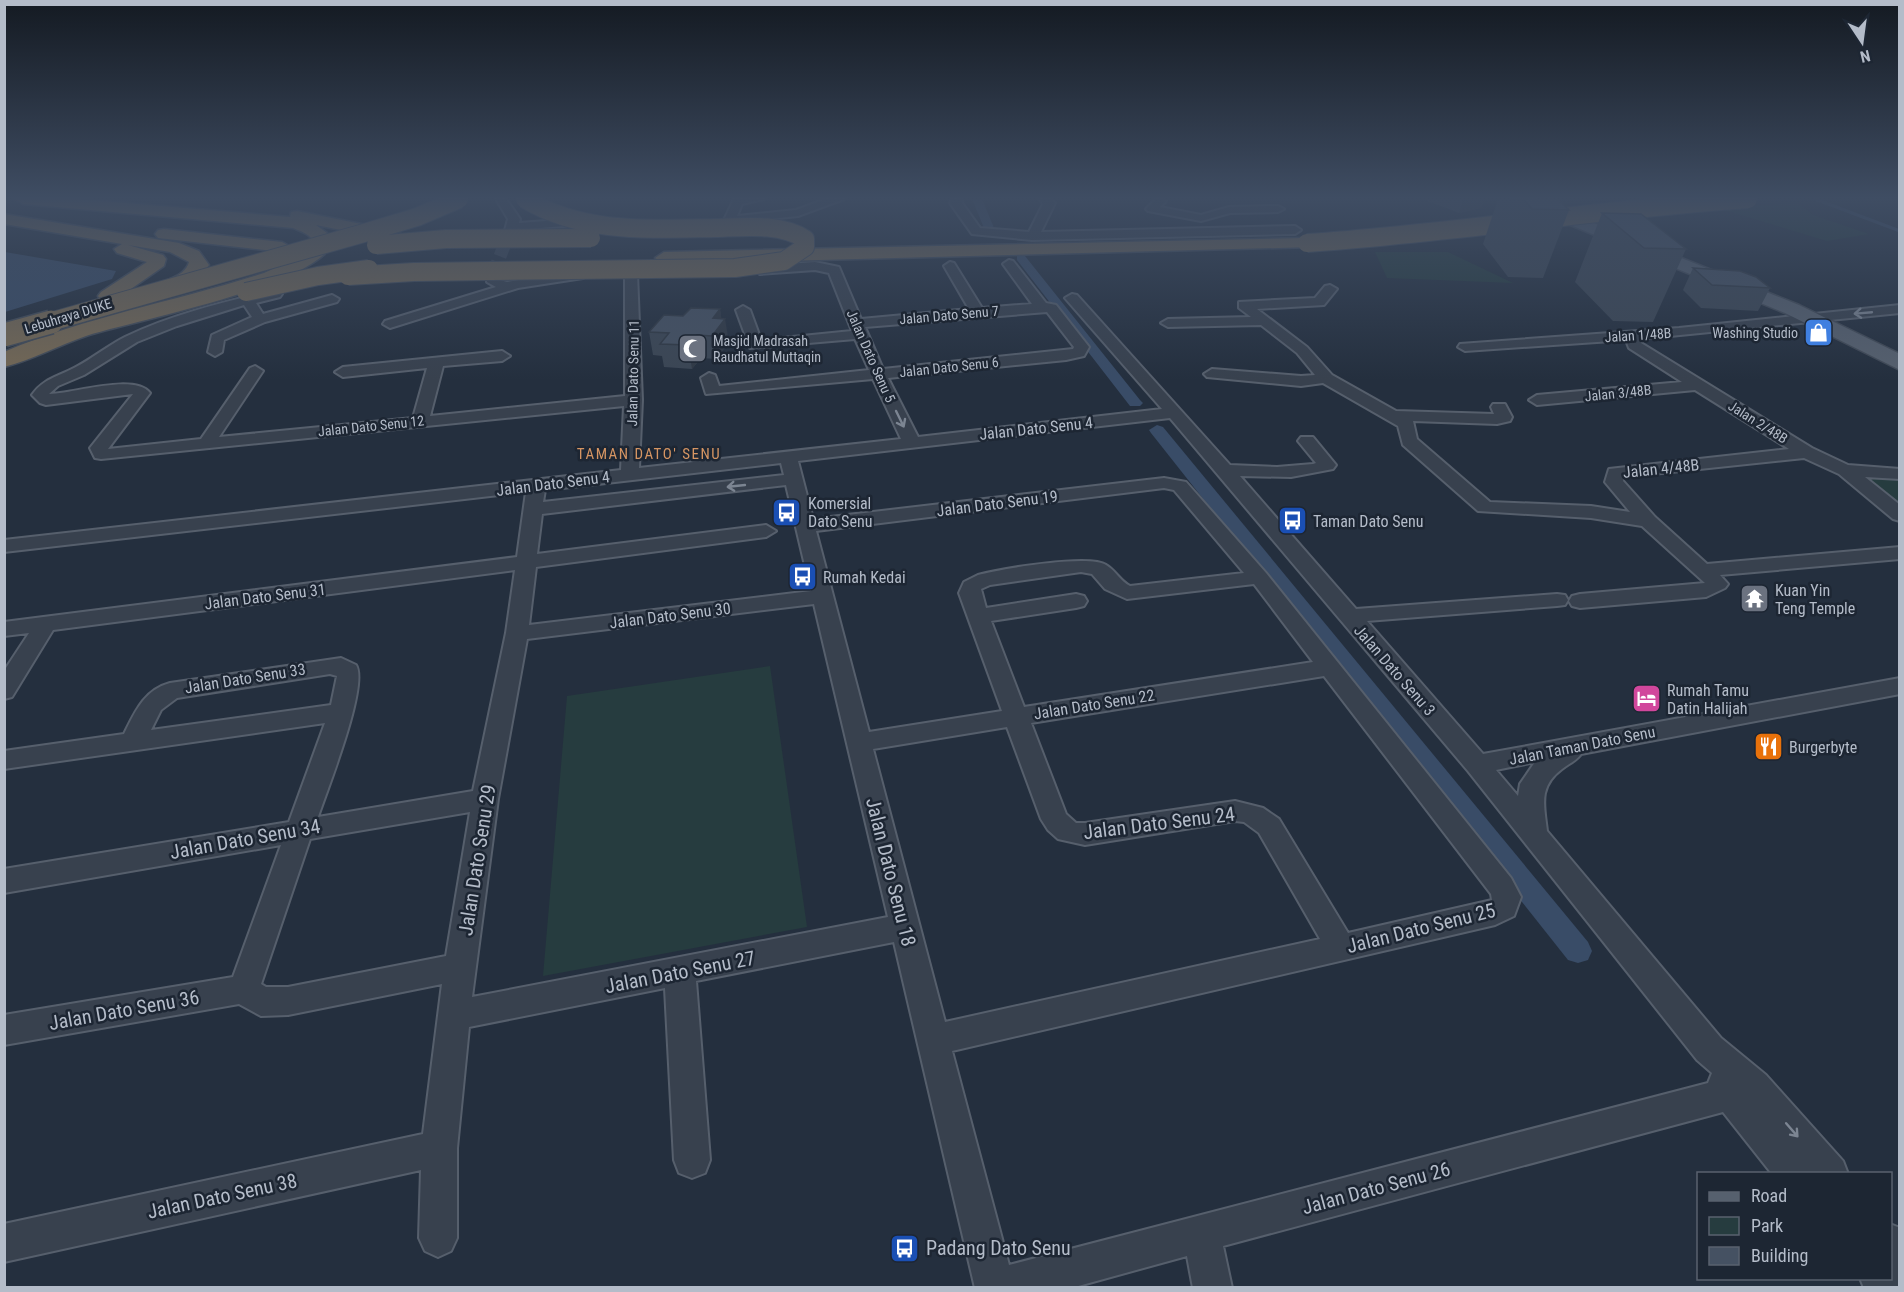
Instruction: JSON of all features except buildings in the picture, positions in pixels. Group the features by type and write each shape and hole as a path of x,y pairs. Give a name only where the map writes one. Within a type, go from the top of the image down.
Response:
{"highway":[{"path":"108,296 146,274 155,266 157,259"},
{"path":"4,328 149,281 170,268 173,259"},
{"path":"4,343 165,290 182,282 200,266 197,259"},
{"path":"230,269 262,259"},
{"name":"Lebuhraya DUKE","path":"4,334 265,259"},
{"path":"4,360 80,331 273,275 305,259"},
{"path":"4,350 58,331 278,266 308,259"},
{"path":"143,321 318,276 386,267 517,259"},
{"path":"4,366 68,342 143,321 270,290 348,276 414,272 735,268 787,259"}],"main road":[{"path":"1671,259 1818,317 1899,363"},
{"path":"1682,259 1899,351"}],"street":[{"name":"Jalan Dato Senu 6","path":"709,378 712,391 1080,353 1082,347 1051,308 1042,307 1009,264"},
{"name":"Jalan Dato Senu 5","path":"631,273 701,273 815,266 834,270 858,329 911,441"},
{"path":"950,266 978,313"},
{"path":"390,324 514,286 578,274 631,273"},
{"name":"Jalan Dato Senu 11","path":"630,473 634,400 631,273"},
{"path":"261,319 246,296 371,277 492,276 498,285 514,286"},
{"path":"1330,289 1319,302 1244,305 1302,350 1326,378 1396,416 1408,428 1409,441 1485,507 1591,512 1648,521"},
{"name":"Jalan Dato Senu 12","path":"246,296 161,327 113,349 78,372 46,385 40,395 46,400 133,388 142,393 99,448 101,454 634,400"},
{"name":"Jalan Dato Senu 3","path":"1072,298 1225,470 1477,764 1742,1090 1794,1172"},
{"path":"215,352 217,338 261,319 332,300"},
{"name":"Jalan Dato Senu 7","path":"743,310 755,345 978,313 1042,307"},
{"name":"Jalan 1/48B","path":"1465,347 1632,336 1899,309"},
{"path":"1168,322 1263,321"},
{"name":"Jalan 2/48B","path":"1632,336 1634,345 1806,452 1845,470 1899,474"},
{"path":"343,372 502,356"},
{"path":"420,421 437,361"},
{"path":"207,443 255,371"},
{"path":"1212,374 1301,381 1326,378"},
{"name":"Jalan 3/48B","path":"1537,400 1698,385"},
{"path":"1396,416 1497,419 1504,417 1499,407"},
{"name":"Jalan Dato Senu 4","path":"4,546 535,497 630,473 1172,413"},
{"path":"1225,470 1318,469 1327,465 1307,441"},
{"name":"Jalan 4/48B","path":"1705,570 1648,521 1614,482 1615,473 1806,452"},
{"name":"Jalan Dato Senu 18","path":"788,456 932,1040 996,1287"},
{"path":"1845,470 1899,515"},
{"path":"535,497 795,479"},
{"name":"Jalan Dato Senu 19","path":"806,526 1164,483 1180,486 1186,490"},
{"name":"Jalan Dato Senu 25","path":"932,1040 1495,913 1504,907 1506,897 1501,886 1259,577 1186,490"},
{"name":"Jalan Dato Senu 29","path":"438,1238 439,1148 460,967 485,799 517,633 535,497"},
{"name":"Jalan Dato Senu 31","path":"4,630 766,531"},
{"path":"1705,570 1899,553"},
{"path":"1016,717 970,593 971,586 976,582 1090,566 1099,569 1118,590 1137,594 1259,577"},
{"path":"1580,601 1706,591 1718,584 1705,570"},
{"name":"Jalan Dato Senu 30","path":"517,633 823,596"},
{"path":"1348,616 1557,600"},
{"path":"979,616 1076,601"},
{"path":"4,691 45,625"},
{"name":"Jalan Dato Senu 33","path":"133,741 151,705 170,691 330,666 341,666 348,670 341,712"},
{"name":"Jalan Dato Senu 22","path":"859,742 1330,667"},
{"name":"Jalan Taman Dato Senu","path":"1477,764 1899,686"},
{"path":"4,760 341,712 244,989 261,1002 288,1001 460,967"},
{"name":"Jalan Dato Senu 24","path":"1016,717 1054,819 1061,828 1072,834 1085,834 1235,811 1248,812 1260,817 1269,826 1341,948"},
{"path":"1534,833 1529,791 1539,772 1580,745"},
{"name":"Jalan Dato Senu 34","path":"4,881 485,799"},
{"name":"Jalan Dato Senu 27","path":"456,1015 904,927"},
{"path":"680,972 692,1160"},
{"name":"Jalan Dato Senu 36","path":"4,1030 244,989"},
{"name":"Jalan Dato Senu 3","path":"1742,1090 1829,1172"},
{"name":"Jalan Dato Senu 26","path":"996,1287 1202,1235 1742,1090"},
{"name":"Jalan Dato Senu 38","path":"4,1243 439,1148"},
{"path":"1202,1235 1213,1287"}],"green space":[{"path":"1378,259 1463,259 1513,283 1387,278"},
{"path":"1853,474 1899,476 1899,510"},
{"path":"770,666 807,927 543,976 567,696"}],"water":[{"path":"4,259 47,259 116,271 112,279 5,312"}],"waterway":[{"path":"1022,259 1135,403"},
{"path":"1157,430 1578,951"}],"tunnel":[{"path":"493,274 499,259"}],"place":[{"name":"Washing Studio","path":"1819,333"},
{"name":"Masjid Madrasah Raudhatul Muttaqin","path":"692,349"},
{"name":"Komersial Dato Senu","path":"787,512"},
{"name":"Taman Dato Senu","path":"1292,521"},
{"name":"Rumah Kedai","path":"802,577"},
{"name":"Kuan Yin Teng Temple","path":"1754,599"},
{"name":"Rumah Tamu Datin Halijah","path":"1646,699"},
{"name":"Burgerbyte","path":"1768,747"},
{"name":"Padang Dato Senu","path":"905,1248"}],"district":[{"name":"TAMAN DATO' SENU","path":"649,454"}]}
